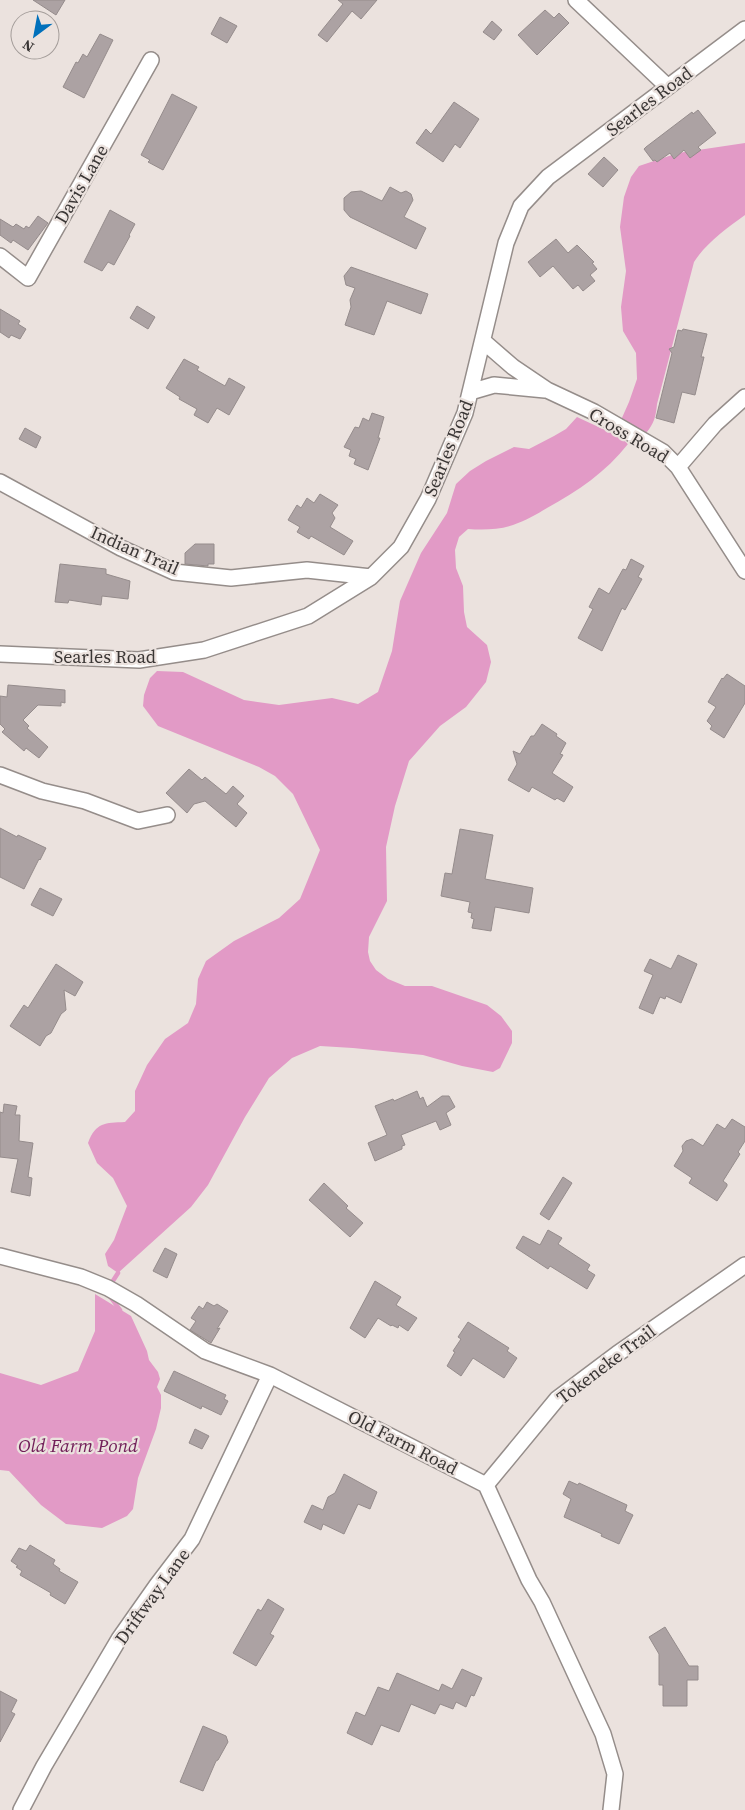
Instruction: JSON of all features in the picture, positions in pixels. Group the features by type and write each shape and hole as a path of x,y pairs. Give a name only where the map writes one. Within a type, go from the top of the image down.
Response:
{"street":[{"path":"576,0 668,87"},
{"name":"Searles Road","path":"0,654 139,660 204,650 308,616 371,577 401,547 428,499 465,413 506,243 521,206 548,177 745,29"},
{"name":"Davis Lane","path":"0,256 28,278 151,60"},
{"name":"Cross Road","path":"483,341 513,368 547,390 594,412 663,452 678,466 745,571"},
{"name":"Cross Road","path":"470,392 494,385 547,390"},
{"path":"678,466 715,424 745,397"},
{"name":"Indian Trail","path":"0,482 121,548 174,572 231,578 307,570 371,577"},
{"path":"0,775 42,791 85,801 138,820 167,815"},
{"name":"Old Farm Road","path":"0,1256 81,1277 108,1288 136,1304 205,1351 270,1375 486,1485"},
{"name":"Tokeneke Trail","path":"486,1485 557,1399 612,1357 745,1265"},
{"name":"Driftway Lane","path":"20,1810 119,1639 156,1585 192,1539 270,1375"},
{"path":"486,1485 528,1580 542,1602 603,1734 615,1774 611,1810"}],"water":[{"path":"745,143 745,215 711,242 694,262 655,416 653,423 646,433 621,420 637,379 636,353 623,331 621,307 626,271 620,227 624,197 631,177 639,166 678,153"},
{"path":"577,417 620,437 628,444 591,480 570,495 535,515 508,527 468,529 459,537 455,550 456,568 463,586 464,612 467,627 487,645 491,662 486,682 466,707 440,726 409,761 395,806 386,847 387,901 369,937 368,952 370,961 376,970 388,979 405,986 432,986 487,1005 501,1016 512,1031 512,1043 500,1068 493,1072 423,1055 320,1046 292,1058 269,1078 245,1117 208,1185 191,1207 118,1273 108,1266 105,1254 114,1240 127,1206 113,1178 97,1163 88,1143 91,1136 102,1125 125,1122 135,1111 135,1091 147,1065 165,1039 188,1023 196,1004 198,979 206,961 234,941 279,918 300,899 320,850 293,794 275,776 259,767 158,726 143,706 144,695 150,678 157,671 183,672 244,700 279,705 332,698 358,704 378,692 392,651 400,601 421,553 447,513 456,484 470,471 486,461 514,447 529,449 566,429"},
{"name":"Old Farm Pond","path":"95,1294 131,1316 147,1351 149,1360 158,1372 160,1379 157,1387 161,1395 161,1408 156,1429 138,1478 133,1509 127,1516 102,1528 66,1524 41,1505 9,1471 0,1470 0,1373 41,1385 78,1371 95,1331"}],"building":[{"path":"33,0 65,0 59,10 48,10"},
{"path":"338,0 377,0 361,19 352,11 327,42 318,35 343,4"},
{"path":"545,10 554,18 559,13 569,23 537,55 518,35"},
{"path":"220,17 237,26 227,43 211,34"},
{"path":"492,21 502,30 494,40 483,32"},
{"path":"100,34 113,40 84,98 63,87 76,62 78,63 83,54 87,57"},
{"path":"172,94 197,107 163,170 148,162 150,160 141,155"},
{"path":"454,102 479,119 460,148 455,144 443,162 416,143 426,129 431,134"},
{"path":"698,110 716,133 698,147 701,150 690,158 684,150 674,159 670,153 657,162 653,161 644,149 692,112 693,114"},
{"path":"604,157 618,170 603,187 588,174"},
{"path":"390,187 401,193 406,191 411,194 413,200 404,217 426,228 416,249 350,217 344,210 344,198 351,192 361,191 382,201"},
{"path":"110,210 135,224 114,265 108,262 102,271 84,262"},
{"path":"38,216 48,223 28,250 13,240 11,243 0,235 0,219 13,227 16,224 24,229 26,226 29,228"},
{"path":"556,239 568,253 577,245 594,262 592,263 597,269 590,275 595,281 583,291 578,285 573,289 553,266 540,277 528,262"},
{"path":"351,267 428,294 421,314 387,301 374,335 345,325 351,307 350,300 355,288 346,285 344,276"},
{"path":"137,306 155,317 148,329 130,318"},
{"path":"0,309 20,321 18,324 26,329 20,339 11,335 9,338 0,332"},
{"path":"683,329 707,334 695,395 682,392 674,423 656,418 672,353 669,349 674,347 678,330 682,331"},
{"path":"184,359 199,367 197,370 225,386 229,378 245,387 229,415 217,408 208,423 194,415 197,409 179,399 180,397 166,388"},
{"path":"372,413 384,417 378,438 380,438 368,470 354,464 356,459 349,456 351,450 344,447 355,427 359,428 363,418 369,421"},
{"path":"25,428 41,437 36,448 19,439"},
{"path":"320,494 338,505 332,513 335,518 330,527 353,541 344,555 311,536 309,539 297,532 300,527 288,520 297,505 301,508 307,498 314,503"},
{"path":"195,544 214,544 214,564 208,564 208,566 185,564 185,553"},
{"path":"631,559 644,566 638,577 642,579 625,610 622,608 602,651 578,638 593,609 589,607 599,588 609,594 623,569 626,570"},
{"path":"60,564 106,569 106,574 130,581 128,599 102,596 101,605 69,600 68,603 55,602"},
{"path":"727,674 745,686 745,703 724,738 710,729 712,726 707,721 716,707 708,702 722,678"},
{"path":"8,685 65,690 65,703 61,702 61,706 38,705 23,720 29,726 27,728 48,747 39,758 26,748 24,751 2,732 5,729 0,724 0,696 7,697"},
{"path":"542,724 566,743 560,754 563,755 552,773 573,787 564,802 557,798 555,800 532,787 529,792 508,780 517,764 513,751 520,754 531,736 534,736"},
{"path":"189,769 202,780 205,777 226,794 233,786 244,796 237,804 247,813 236,827 205,801 194,804 187,813 166,793"},
{"path":"0,828 46,848 24,889 0,877"},
{"path":"460,829 493,835 485,879 533,888 529,913 495,907 491,931 472,928 474,919 471,918 472,913 468,912 470,902 441,896 445,873 452,874"},
{"path":"40,888 62,899 53,916 31,905"},
{"path":"678,955 697,964 681,1003 666,996 665,999 660,997 653,1014 639,1008 653,975 644,971 650,959 671,969"},
{"path":"56,964 83,982 75,996 64,990 66,1010 61,1014 51,1033 46,1036 40,1046 10,1026 24,1005 28,1008"},
{"path":"417,1091 420,1099 423,1097 427,1107 442,1096 449,1096 455,1107 446,1113 451,1125 440,1130 436,1121 401,1135 405,1145 402,1146 402,1149 375,1161 368,1143 387,1135 375,1106 393,1099 394,1101"},
{"path":"4,1104 17,1106 15,1115 20,1115 19,1141 33,1143 28,1177 32,1178 30,1196 11,1192 18,1159 0,1157 0,1112 3,1113"},
{"path":"732,1119 745,1127 745,1141 738,1152 740,1154 723,1181 727,1186 717,1201 689,1183 692,1178 674,1166 683,1151 682,1146 686,1141 692,1139 703,1146 717,1124 725,1129"},
{"path":"563,1177 572,1183 549,1220 540,1214"},
{"path":"324,1183 348,1206 346,1208 363,1223 350,1237 309,1200"},
{"path":"548,1230 562,1238 558,1244 590,1265 587,1270 595,1275 587,1289 550,1266 548,1269 516,1248 523,1236 540,1245"},
{"path":"165,1248 177,1254 167,1278 153,1271"},
{"path":"375,1281 401,1297 396,1305 417,1318 408,1331 399,1325 398,1328 391,1326 378,1318 365,1338 350,1328"},
{"path":"207,1302 214,1306 217,1304 228,1311 211,1343 190,1330 196,1321 191,1318 199,1306 203,1309"},
{"path":"468,1322 509,1348 507,1351 517,1358 504,1378 473,1358 461,1376 447,1366 455,1352 453,1351 461,1339 458,1337"},
{"path":"174,1371 226,1395 224,1399 228,1401 221,1415 202,1406 201,1409 164,1391"},
{"path":"195,1429 209,1436 202,1449 189,1443"},
{"path":"344,1474 377,1492 370,1509 358,1504 344,1534 323,1524 321,1530 304,1522 312,1505 323,1510 328,1497 335,1493"},
{"path":"569,1481 578,1485 579,1483 627,1505 625,1511 633,1515 619,1544 564,1517 571,1499 563,1494"},
{"path":"30,1545 55,1560 53,1564 60,1569 59,1571 78,1582 65,1604 50,1595 51,1593 20,1575 22,1571 11,1561 19,1548 26,1551"},
{"path":"268,1599 284,1609 270,1634 274,1636 256,1666 233,1653 258,1609 261,1611"},
{"path":"665,1627 689,1666 698,1666 698,1680 687,1680 687,1706 663,1706 663,1685 659,1685 659,1654 649,1637"},
{"path":"462,1669 482,1678 474,1696 471,1695 466,1707 456,1702 453,1709 440,1704 435,1714 411,1704 399,1732 381,1725 372,1745 347,1733 356,1712 365,1716 378,1687 389,1691 397,1673 439,1691 442,1684 452,1689"},
{"path":"0,1691 17,1700 11,1712 15,1714 0,1742"},
{"path":"203,1726 226,1736 228,1742 216,1761 203,1791 180,1782"}],"waterway":[{"path":"109,1287 118,1273"},
{"path":"109,1295 120,1310"}]}
